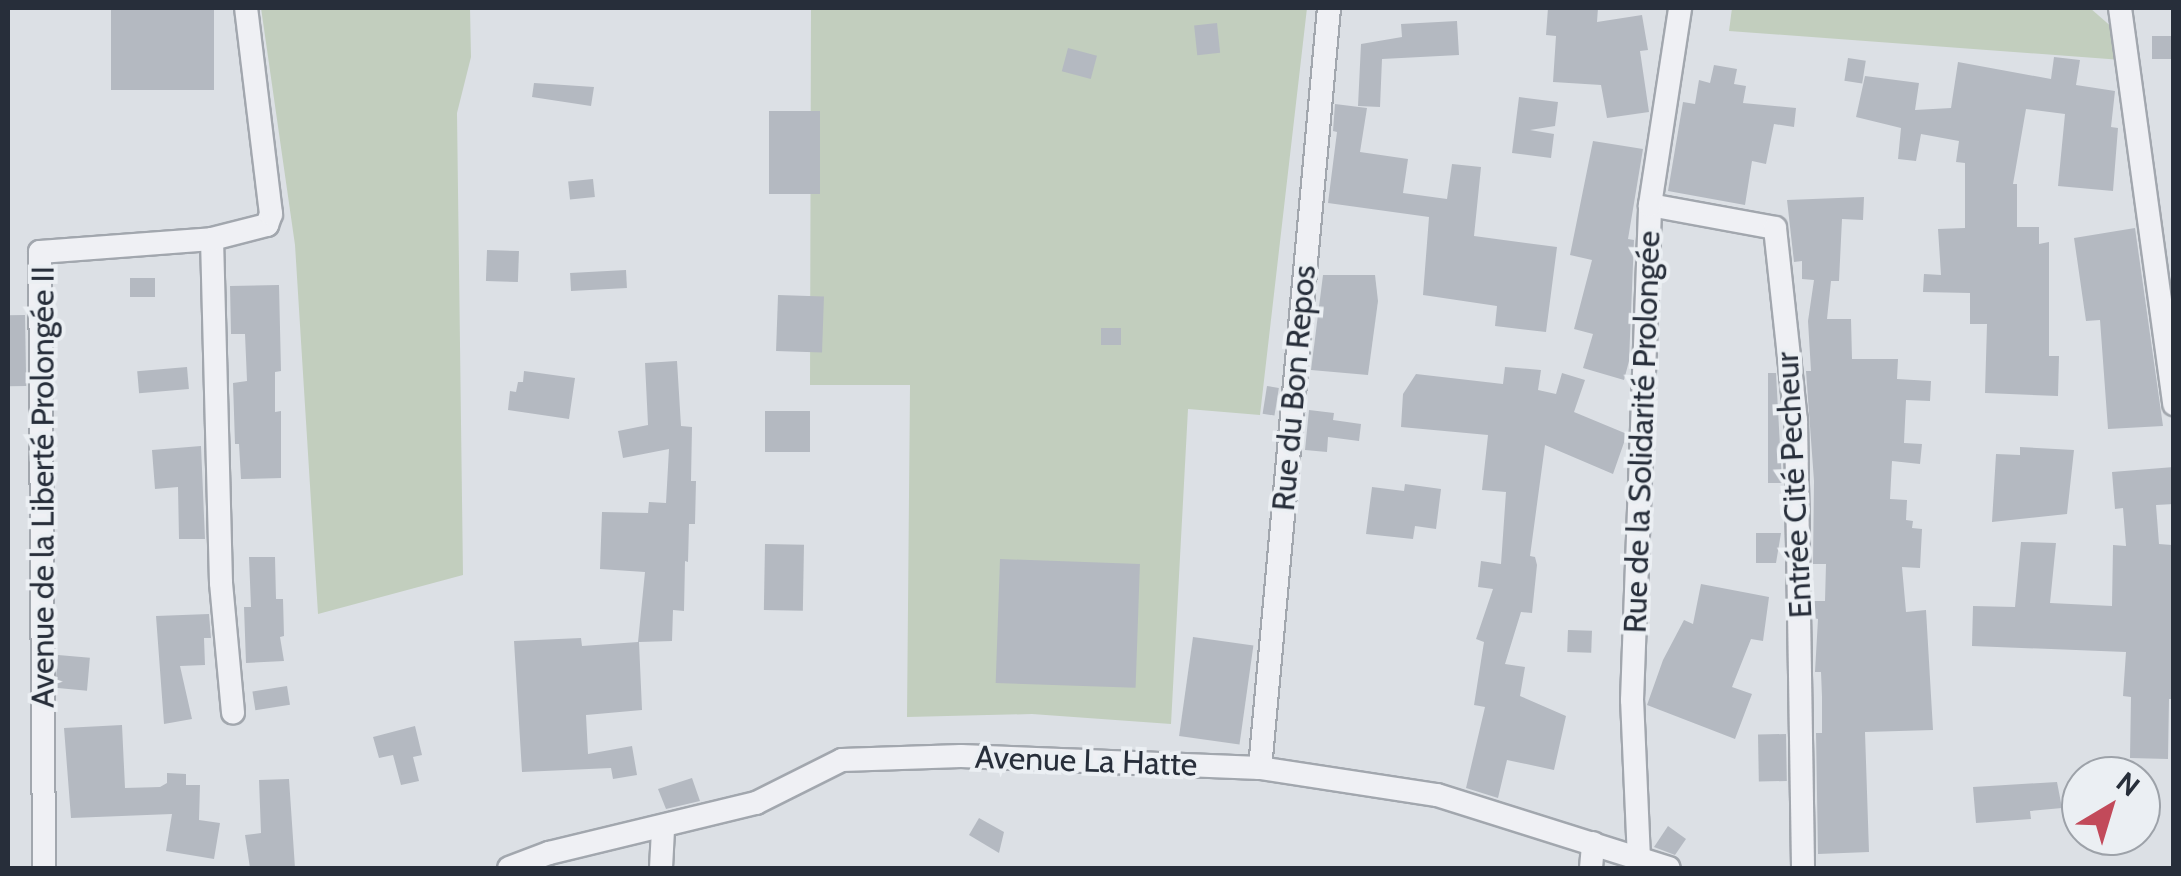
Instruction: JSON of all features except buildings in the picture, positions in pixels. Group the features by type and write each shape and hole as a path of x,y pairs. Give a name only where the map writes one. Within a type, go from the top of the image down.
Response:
{"street":[{"name":"Avenue de la Liberté Prolongée II","path":"44,868 40,252 212,239 267,225 271,214 246,8"},
{"name":"Rue du Bon Repos","path":"1260,768 1330,8"},
{"name":"Rue de la Solidarité Prolongée","path":"1640,859 1632,700 1650,205 1680,8"},
{"path":"2120,8 2174,404"},
{"name":"Entrée Cité Pecheur","path":"1650,205 1775,228 1796,420 1806,818 1803,868"},
{"path":"212,239 221,583 232,712"},
{"name":"Avenue La Hatte","path":"508,868 548,861 756,804 842,760 981,756 1260,768 1436,795 1669,868"},
{"path":"660,868 663,829"},
{"path":"1591,868 1592,842"}],"green space":[{"path":"261,8 470,8 471,57 457,113 463,575 318,614 295,245"},
{"path":"811,8 1307,8 1260,415 1188,409 1171,724 1032,714 907,717 910,385 810,385"},
{"path":"1732,8 2090,8 2114,29 2122,60 1729,31"}]}
